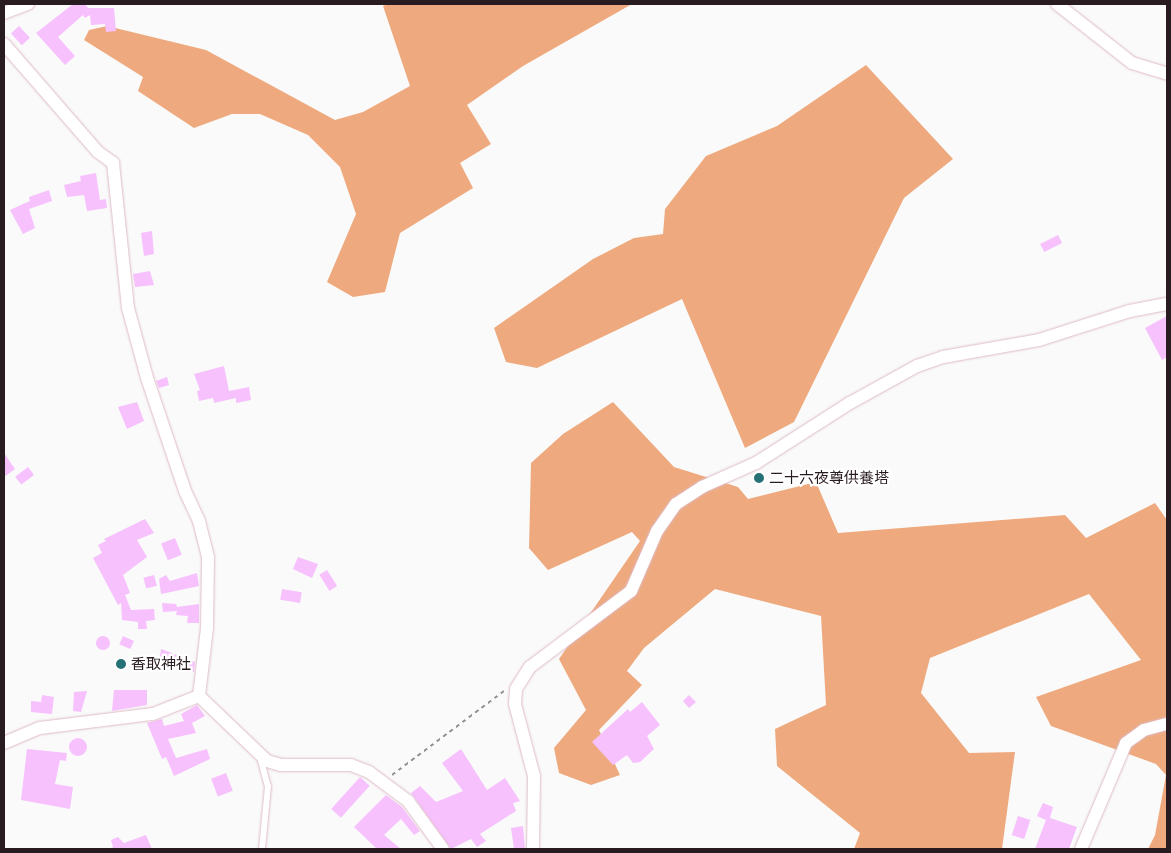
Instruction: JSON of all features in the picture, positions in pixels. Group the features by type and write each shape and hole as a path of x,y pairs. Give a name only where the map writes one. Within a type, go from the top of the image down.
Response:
{"street":[{"path":"4,13 28,4"},
{"path":"1057,4 1132,63 1167,74"},
{"path":"4,44 98,152 113,163 128,308 150,386 185,492 199,521 208,558 206,628 198,696"},
{"path":"533,849 534,776 514,704 520,680 555,647 631,591 664,518 694,490 756,463 855,400 929,362 1039,340 1130,311 1167,304"},
{"path":"4,743 40,728 152,714 198,696"},
{"path":"198,696 259,756 280,765 351,765 370,772 408,801 443,849"},
{"path":"1081,849 1123,746 1137,733 1167,724"}],"lane":[{"path":"259,756 268,786 262,849"}],"path":[{"path":"382,782 520,680"}],"shaded area":[{"path":"388,4 632,4 523,66 467,105 491,144 460,163 473,188 400,233 385,292 353,297 327,282 356,214 340,167 308,135 260,114 232,114 194,128 138,91 143,77 84,40 89,30 107,26 206,50 335,120 363,112 410,86 383,6"},
{"path":"866,65 953,159 904,198 794,422 745,448 682,299 537,368 506,362 494,328 593,259 634,238 663,234 665,209 706,156 777,126"},
{"path":"613,402 674,467 738,487 748,499 816,482 838,533 1065,515 1086,538 1155,503 1167,520 1167,849 1148,849 1155,835 1166,775 1156,764 1051,726 1036,697 1141,660 1089,594 930,658 921,693 969,753 1015,752 1002,849 854,849 860,833 777,766 775,729 826,705 821,616 715,589 644,648 627,671 642,685 599,730 620,775 591,785 559,773 554,748 586,710 559,659 640,541 632,532 548,570 529,548 531,463 563,434"}],"building":[{"path":"73,4 85,4 88,8 114,8 116,31 106,32 105,24 91,25 90,15 85,18 83,15 58,37 75,56 65,65 36,33"},
{"path":"19,26 30,38 22,45 11,34"},
{"path":"96,173 100,200 106,199 107,208 87,211 84,195 67,197 64,185 81,181 80,176"},
{"path":"49,190 52,201 29,209 35,228 23,234 10,210 30,201 29,197"},
{"path":"152,231 154,254 144,256 141,233"},
{"path":"1058,235 1062,243 1044,252 1040,244"},
{"path":"150,271 154,285 135,287 133,274"},
{"path":"1167,316 1167,357 1162,360 1145,328"},
{"path":"224,366 229,391 249,387 251,400 236,403 236,398 214,403 213,398 199,401 197,391 200,390 194,374"},
{"path":"167,377 169,385 159,388 156,381"},
{"path":"137,402 144,421 127,429 118,407"},
{"path":"4,453 15,469 4,477"},
{"path":"28,467 34,475 21,485 15,477"},
{"path":"145,519 154,533 137,540 147,557 123,575 130,593 125,595 131,610 154,609 155,620 146,621 147,629 138,629 138,622 122,620 121,603 118,605 93,558 102,553 98,545 106,541 104,539"},
{"path":"175,538 182,555 168,560 161,544"},
{"path":"298,557 318,564 312,578 293,569"},
{"path":"327,570 337,586 329,591 319,575"},
{"path":"197,573 199,586 161,594 159,579 166,575 170,581"},
{"path":"154,575 157,586 146,588 143,578"},
{"path":"282,589 302,592 300,603 280,600"},
{"path":"162,603 176,604 177,607 199,604 199,623 187,623 188,616 176,615 177,611 163,612"},
{"path":"103,636 108,638 110,643 108,648 103,650 98,648 96,643 98,638"},
{"path":"123,636 134,641 130,649 119,644"},
{"path":"161,649 195,662 194,672 159,663"},
{"path":"114,690 147,690 147,705 112,711"},
{"path":"87,691 81,712 73,711 74,692"},
{"path":"42,695 54,697 52,714 31,712 31,701 41,702"},
{"path":"689,695 696,702 689,708 683,701"},
{"path":"642,702 660,725 647,736 654,749 640,762 633,763 627,755 613,765 592,742 628,709 630,712"},
{"path":"197,705 205,716 192,723 196,733 168,739 176,758 207,749 210,759 174,776 166,757 162,759 147,723 162,719 164,726 184,721 181,714"},
{"path":"74,738 82,738 87,743 85,754 74,756 69,751 69,743"},
{"path":"27,749 67,753 66,761 60,760 55,784 73,787 70,809 21,800"},
{"path":"461,749 487,790 505,778 520,801 513,803 516,811 480,834 486,841 477,847 471,839 451,849 411,793 420,786 436,802 463,791 442,763"},
{"path":"226,773 233,791 218,796 211,779"},
{"path":"360,777 370,786 341,818 331,809"},
{"path":"386,795 402,807 420,831 414,835 401,819 384,835 401,849 377,849 354,827"},
{"path":"1043,803 1053,807 1050,818 1077,827 1069,849 1035,849 1046,820 1037,816"},
{"path":"1018,816 1030,820 1024,839 1012,835"},
{"path":"523,826 525,849 514,849 511,828"},
{"path":"146,835 152,849 110,849 113,847 111,840 118,837 124,843"}],"place":[{"name":"二十六夜尊供養塔","path":"759,478"},
{"name":"香取神社","path":"121,664"}]}
